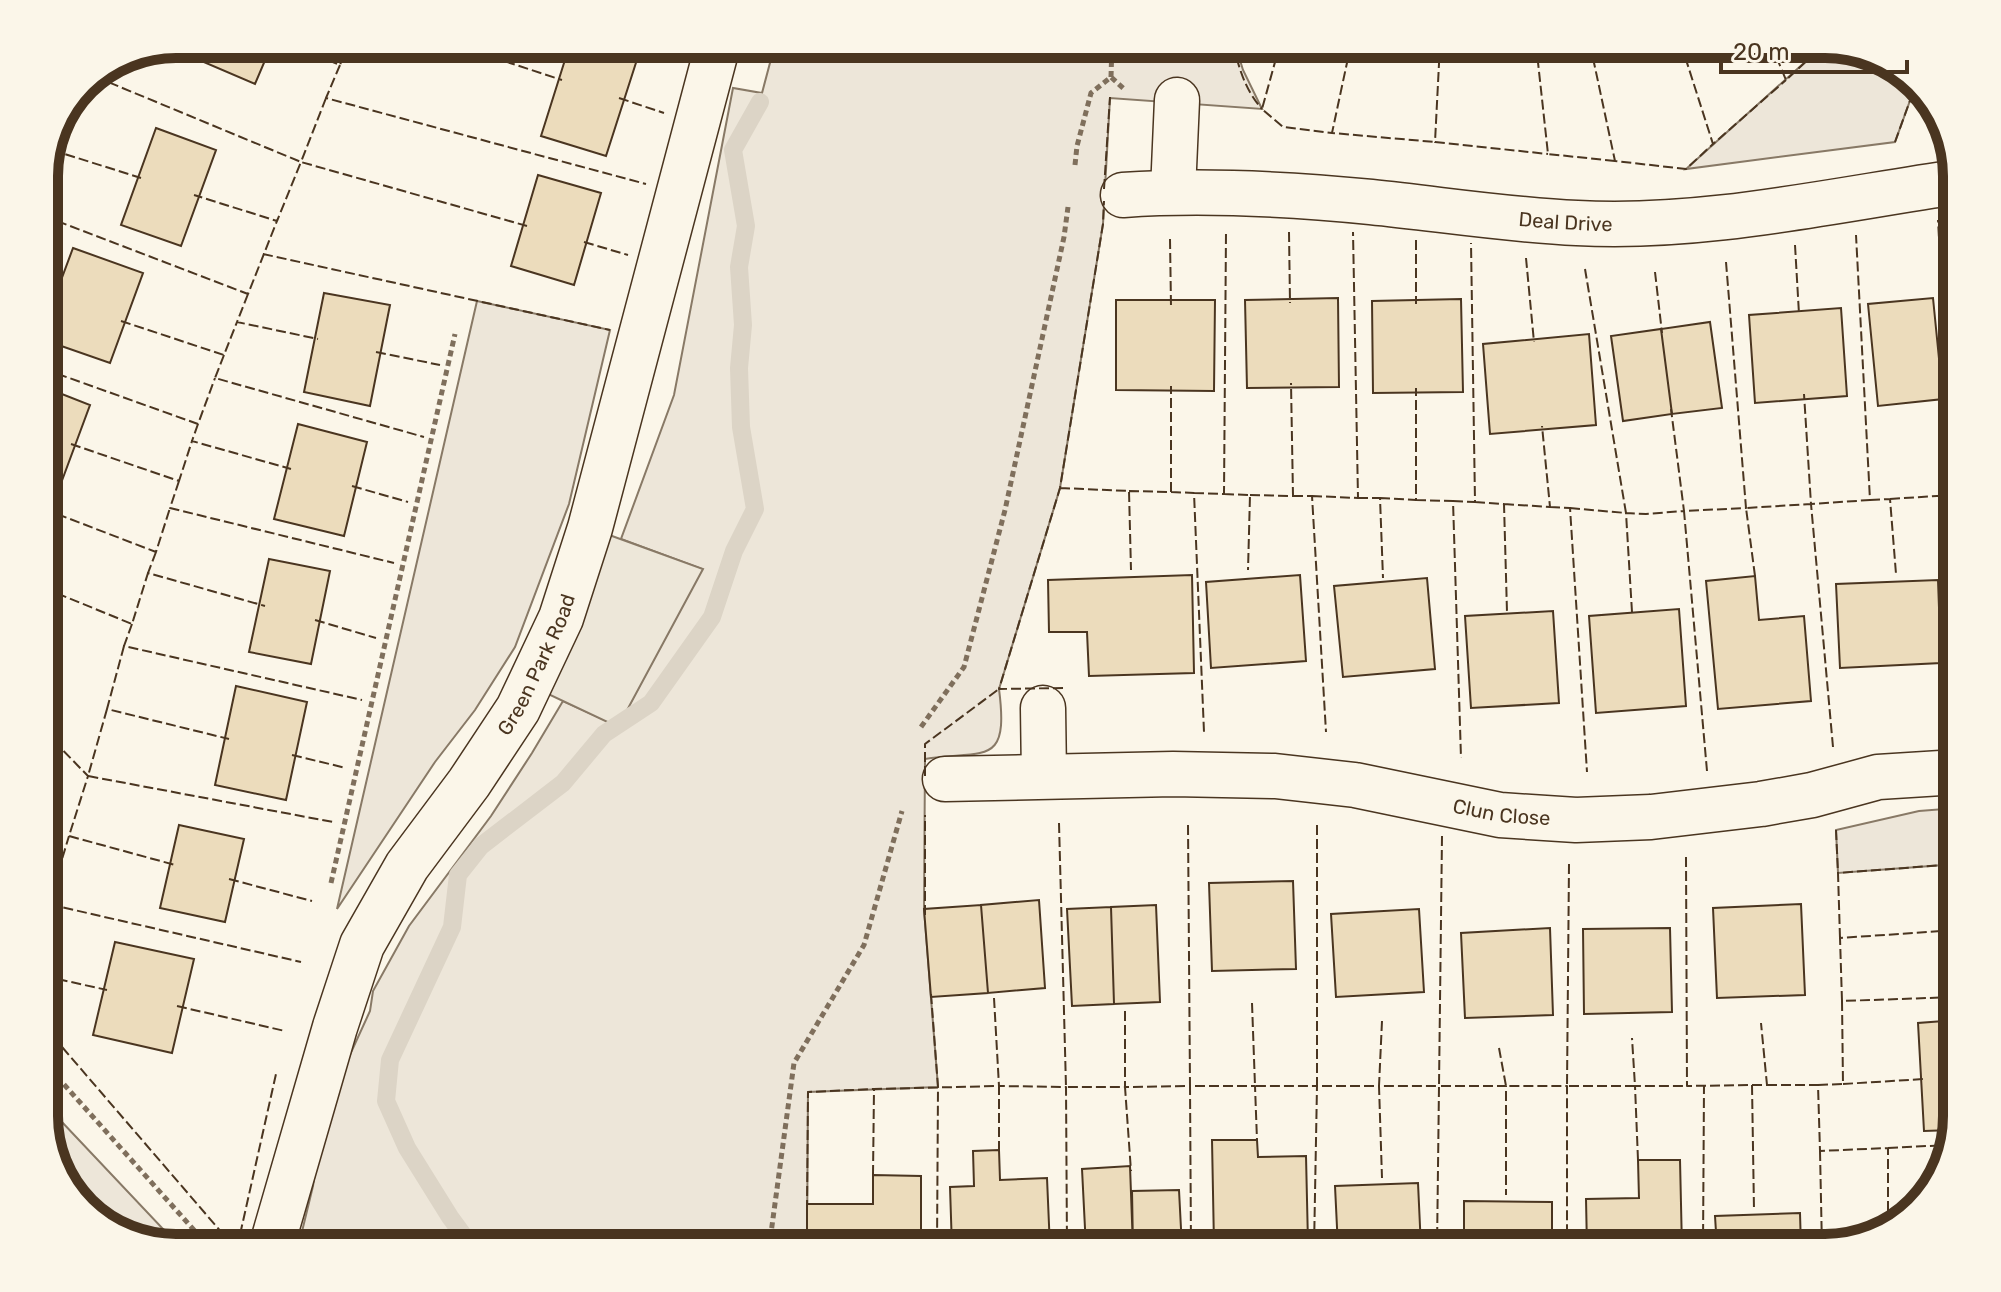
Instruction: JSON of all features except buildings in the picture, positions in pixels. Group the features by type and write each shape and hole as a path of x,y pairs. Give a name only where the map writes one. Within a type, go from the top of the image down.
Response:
{"street":[{"name":"Green Park Road","path":"275,1234 362,945 407,866 469,783 518,709 561,618 590,528 714,58"},
{"path":"1173,191 1177,100"},
{"name":"Deal Drive","path":"1123,195 1173,191 1270,193 1578,224 1634,224 1704,220 1943,184"},
{"path":"1043,708 1044,776"},
{"name":"Clun Close","path":"945,779 1173,774 1275,776 1355,785 1500,815 1576,820 1651,817 1761,804 1812,795 1878,777 1943,773"}],"path":[{"path":"1073,176 1077,146 1091,93 1111,77 1112,58"},
{"path":"1111,77 1127,91"},
{"path":"920,729 964,667 1005,510 1068,207"},
{"path":"331,886 455,334"},
{"path":"771,1234 794,1063 864,945 905,801"},
{"path":"58,1078 198,1234"}],"shaded area":[{"path":"771,58 1239,58 1262,109 1110,98 1103,224 1060,488 999,689 1000,732 989,750 925,759 924,909 938,1087 808,1092 807,1234 301,1234 321,1132 343,1070 370,1011 373,991 409,926 491,816 563,701 618,726 702,569 621,539 674,395 733,88 762,93"},
{"path":"1809,58 1841,59 1863,64 1891,78 1912,96 1895,142 1686,169"},
{"path":"477,301 610,330 569,504 515,647 337,909"},
{"path":"590,528 703,569 618,727 529,685"},
{"path":"1943,809 1943,865 1838,873 1836,830 1919,811"},
{"path":"58,1118 167,1233 124,1222 92,1200 64,1154"}],"waterway":[{"path":"462,1234 407,1148 386,1101 390,1060 452,927 458,875 481,846 563,783 604,734 651,703 712,617 734,551 755,509 741,427 739,368 743,325 739,267 746,226 733,150 760,102"}],"fence":[{"path":"323,58 340,65 343,58"},
{"path":"495,58 562,80"},
{"path":"1237,58 1247,86 1262,109"},
{"path":"1276,58 1262,109 1283,127 1332,133"},
{"path":"1348,58 1332,133 1435,142"},
{"path":"1439,58 1435,142 1548,154"},
{"path":"1538,58 1548,154 1615,161"},
{"path":"1593,58 1615,161 1686,169 1713,144"},
{"path":"1685,58 1713,144 1786,80"},
{"path":"1777,58 1786,80 1810,58"},
{"path":"340,65 326,98 646,184"},
{"path":"106,81 301,162 277,221 194,195"},
{"path":"1895,142 1912,96"},
{"path":"1104,189 1110,97"},
{"path":"326,98 301,162 527,226"},
{"path":"619,98 664,113"},
{"path":"61,153 141,178"},
{"path":"1063,688 999,689 1060,488 1103,224 1104,201"},
{"path":"1938,220 1943,312"},
{"path":"58,221 248,294 277,221"},
{"path":"1194,493 1224,494 1226,232"},
{"path":"1289,232 1290,303"},
{"path":"1312,496 1358,498 1353,232"},
{"path":"1833,747 1811,504 1870,500 1856,235"},
{"path":"1170,239 1171,306"},
{"path":"1416,240 1416,304"},
{"path":"584,242 628,255"},
{"path":"1453,501 1475,502 1471,243"},
{"path":"1795,245 1799,314"},
{"path":"263,254 610,330"},
{"path":"1526,258 1534,342"},
{"path":"1707,771 1684,511 1746,508 1726,262"},
{"path":"1570,508 1626,513 1585,269"},
{"path":"1655,272 1662,333"},
{"path":"248,294 237,322 318,339"},
{"path":"121,321 224,355 237,322"},
{"path":"376,352 440,365"},
{"path":"224,355 215,378 424,437"},
{"path":"58,374 198,424 215,378"},
{"path":"1250,495 1293,496 1291,383"},
{"path":"1129,491 1171,492 1171,386"},
{"path":"1380,498 1416,500 1416,388"},
{"path":"1755,576 1746,508 1811,504 1804,394"},
{"path":"1632,612 1626,513 1684,511 1671,409"},
{"path":"198,424 192,441 291,469"},
{"path":"1504,504 1550,507 1542,426"},
{"path":"71,444 179,481 192,441"},
{"path":"179,481 170,508 394,563"},
{"path":"352,486 408,502"},
{"path":"1060,488 1129,491 1131,570"},
{"path":"1171,492 1194,493 1204,732"},
{"path":"1224,494 1250,495 1248,570"},
{"path":"1293,496 1312,496 1326,732"},
{"path":"1890,499 1943,496"},
{"path":"1358,498 1380,498 1383,578"},
{"path":"1870,500 1890,499 1896,574"},
{"path":"1416,500 1453,501 1461,758"},
{"path":"1475,502 1504,504 1507,612"},
{"path":"1550,507 1570,508 1587,772"},
{"path":"58,514 156,552 170,508"},
{"path":"156,552 148,573 265,606"},
{"path":"58,594 132,624 148,573"},
{"path":"315,620 376,638"},
{"path":"132,624 124,646 362,700"},
{"path":"124,646 107,709 229,739"},
{"path":"925,776 925,744 999,689"},
{"path":"107,709 88,776 333,822"},
{"path":"58,745 88,776 69,836 175,865"},
{"path":"292,755 346,768"},
{"path":"925,815 925,915"},
{"path":"1059,823 1066,1087 1125,1087 1131,1171"},
{"path":"1188,825 1190,1086 1255,1086 1257,1140"},
{"path":"1317,825 1317,1086 1379,1086 1382,1178"},
{"path":"1836,830 1838,873"},
{"path":"58,872 69,836"},
{"path":"1442,836 1439,1086 1506,1086 1506,1195"},
{"path":"1686,857 1687,1086 1752,1085 1754,1210"},
{"path":"1569,864 1567,1086 1635,1086 1632,1038"},
{"path":"1840,938 1838,873 1943,865"},
{"path":"229,879 312,901"},
{"path":"58,906 301,962"},
{"path":"1842,1001 1840,938 1943,931"},
{"path":"58,979 107,990"},
{"path":"931,994 938,1087 937,1234"},
{"path":"1818,1085 1843,1084 1842,1001 1943,997"},
{"path":"994,998 999,1086 1066,1087 1067,1234"},
{"path":"1252,1003 1255,1086 1317,1086 1314,1234"},
{"path":"177,1006 285,1031"},
{"path":"1125,1011 1125,1087 1190,1086 1191,1234"},
{"path":"1382,1021 1379,1086 1439,1086 1437,1234"},
{"path":"1752,1085 1767,1085 1761,1023"},
{"path":"58,1042 223,1234"},
{"path":"1499,1048 1506,1086 1567,1086 1567,1234"},
{"path":"240,1234 276,1074"},
{"path":"1843,1084 1923,1079"},
{"path":"1703,1234 1704,1085"},
{"path":"1767,1085 1818,1085 1820,1151 1888,1148 1888,1216"},
{"path":"873,1175 874,1089 999,1086 999,1150"},
{"path":"1638,1160 1635,1086 1688,1086"},
{"path":"807,1210 808,1092 874,1089"},
{"path":"1888,1148 1939,1145"},
{"path":"1820,1151 1822,1234"}]}
